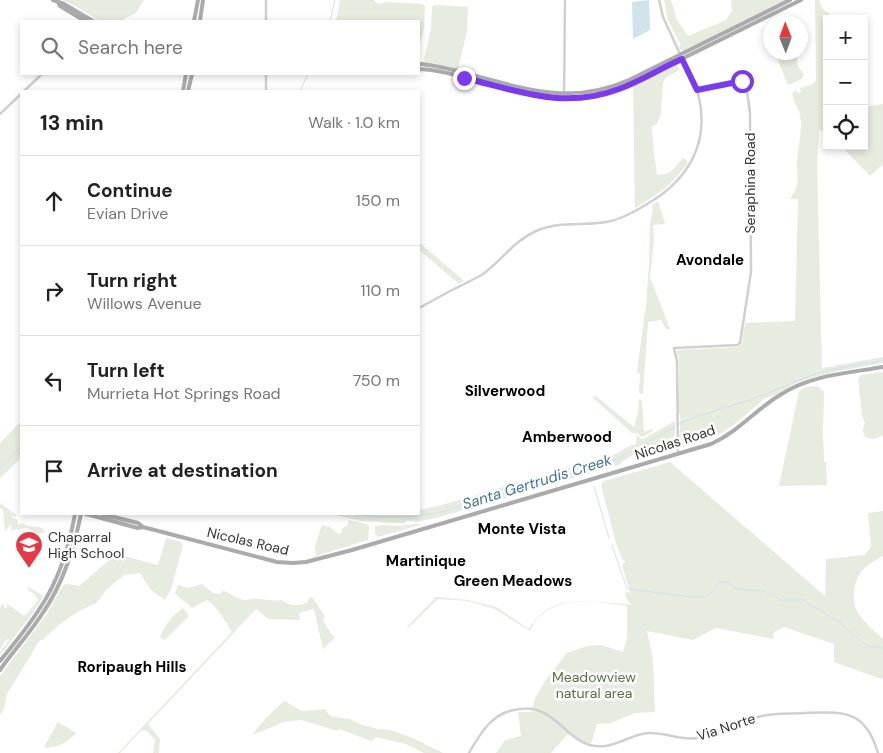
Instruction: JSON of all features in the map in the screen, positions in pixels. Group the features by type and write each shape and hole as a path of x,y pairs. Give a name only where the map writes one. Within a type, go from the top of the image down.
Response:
{"main road":[{"path":"53,0 64,4 84,20"},
{"path":"194,20 198,0"},
{"path":"200,20 203,0"},
{"path":"420,69 446,73 537,96 583,98 610,92 631,84 790,0"},
{"path":"681,57 801,0"},
{"path":"420,64 444,68 564,97"},
{"path":"183,90 186,75"},
{"path":"188,90 192,75"},
{"name":"Nicolas Road","path":"90,515 268,560 293,563 306,562 711,444 736,429 780,395 802,384 824,378 883,368"},
{"path":"0,661 41,608 53,586 71,538 76,515"},
{"path":"0,670 45,611 57,588 72,554 81,515"},
{"name":"Nicolas Road","path":"106,515 138,523 143,527"}],"street":[{"path":"266,0 266,20"},
{"path":"564,97 566,0"},
{"path":"420,307 481,275 514,245 534,232 561,224 599,223 615,220 637,210 668,190 685,172 698,144 701,130 700,105 697,90 663,17 660,0"},
{"path":"25,90 41,75"},
{"path":"266,75 266,90"},
{"name":"Seraphina Road","path":"678,454 677,361 674,348 738,345 740,343 751,272 750,114 745,80 697,90"},
{"path":"0,114 20,95"},
{"name":"Via Norte","path":"469,753 488,723 500,715 513,710 532,709 546,714 581,742 601,747 614,745 648,733 686,739 705,736 764,715 831,712 844,714 862,723 873,738 878,752"}],"green space":[{"path":"61,0 144,0 136,13 122,20 97,20 72,4"},
{"path":"340,0 374,0 379,4 388,2 423,4 425,7 424,28 420,44 420,20 336,20"},
{"path":"664,0 671,0 677,20 688,36 726,20 732,11 731,0 786,0 684,51 680,49 681,45 668,20"},
{"path":"815,0 819,0 823,10 829,15 823,15 823,132 819,130 817,165 822,368 883,357 883,363 834,372 794,384 764,399 723,432 711,438 682,447 679,445 678,350 739,347 742,344 745,323 795,321 798,199 790,199 795,191 797,182 801,124 799,111 792,94 796,90 798,93 801,92 800,88 813,84 816,80"},
{"path":"434,5 468,7 467,31 458,69 426,63 424,60 431,28 432,7"},
{"path":"778,60 797,60 798,66 804,74 802,79 788,85"},
{"path":"677,64 679,70 665,78 661,113 657,124 652,126 657,175 669,172 683,158 688,162 677,177 635,208 633,86"},
{"path":"883,104 883,164 870,176 845,150 868,150 868,106"},
{"path":"658,201 665,224 653,225 654,240 650,277 670,329 666,329 661,320 648,322 643,394 639,393 640,374 637,372 646,304 652,205"},
{"path":"420,243 464,281 459,284 420,251"},
{"path":"883,372 883,437 882,435 878,438 870,439 863,432 865,423 862,415 858,379 861,375"},
{"path":"812,386 819,387 824,391 823,433 827,485 779,486 799,391"},
{"path":"596,396 634,427 639,399 642,401 644,432 652,429 653,431 642,437 637,433 632,433 592,397"},
{"path":"675,421 675,436 642,453 637,453 621,462 621,464 436,518 415,522 406,521 405,523 383,523 360,521 336,515 420,515 420,510 613,455 636,444 637,434 643,439"},
{"path":"20,422 20,459 0,478 0,443"},
{"path":"675,438 674,450 638,461 653,448"},
{"name":"Meadowview natural area","path":"670,462 825,596 826,559 864,555 871,547 868,513 883,511 883,556 866,567 858,576 854,592 854,604 858,613 867,624 883,639 883,678 881,679 834,662 834,644 784,627 774,632 773,639 716,628 693,640 647,631 653,660 655,712 635,713 611,723 597,724 591,744 582,741 572,734 567,735 551,753 496,753 505,740 521,736 518,712 532,712 535,698 545,681 567,653 587,646 601,645 623,652 627,638 627,606 595,602 574,602 553,607 559,604 578,601 619,603 631,605 625,593 630,592 622,565 625,562 616,543 601,485 604,481"},
{"path":"0,503 16,515 14,517 12,515 12,518 17,519 18,525 23,523 39,527 45,531 34,534 27,528 12,530 11,532 11,525 5,531 3,510 0,508"},
{"path":"349,520 369,525 368,540 316,556 315,546 322,525 330,527 340,534 342,529 347,526"},
{"path":"423,524 378,537 375,534 375,526"},
{"path":"166,538 181,542 183,545 171,589 165,600 151,590 140,573 124,575 106,590 97,603 75,614 43,640 40,640 7,694 4,709 0,715 0,676 46,615 63,585 79,586 116,554 158,565"},
{"path":"202,584 213,593 221,594 224,591 243,600 282,600 297,605 307,603 309,598 312,597 325,616 323,621 335,638 323,649 314,609 299,613 300,620 268,619 256,609 148,724 160,739 159,753 153,753 155,740 146,730 141,731 118,753 232,632 218,610 207,600 192,608 175,593 178,585 188,588"},
{"path":"26,586 43,597 0,655 0,652 9,640 7,639 0,649 0,608 3,603 5,608 7,608 6,605 9,605 23,615 26,615 38,600"},
{"path":"436,597 468,600 496,607 529,629 536,620 553,607 536,621 530,631 495,609 468,601 438,599 407,627"},
{"path":"183,608 189,616 165,640 160,637 169,621"},
{"path":"284,701 302,711 325,709 330,716 349,719 378,729 390,730 413,738 443,753 424,753 406,744 376,737 371,741 339,729 338,731 301,720 284,722 252,735"},
{"path":"58,722 76,733 62,744 45,748 45,745"}],"water":[{"path":"649,0 650,30 633,39 632,2"}],"waterway":[{"path":"330,20 335,0"},
{"path":"300,90 308,75"},
{"name":"Santa Gertrudis Creek","path":"362,515 410,517 437,513 509,492 614,460 684,421 758,397 815,374 883,360"},
{"name":"Santa Gertrudis Creek","path":"0,467 20,448"},
{"path":"594,486 609,538"},
{"path":"612,545 628,589 705,597 721,582 727,582 737,589 764,591 781,600 803,600 842,624 851,634 868,646 883,649"}],"place":[{"name":"Chaparral High School","path":"29,569"}],"district":[{"name":"Avondale","path":"710,260"},
{"name":"Silverwood","path":"505,391"},
{"name":"Amberwood","path":"567,437"},
{"name":"Monte Vista","path":"522,529"},
{"name":"Martinique","path":"426,561"},
{"name":"Green Meadows","path":"513,581"},
{"name":"Roripaugh Hills","path":"132,667"}],"route":[{"path":"464,78 537,96 575,99 621,88 682,59 697,90 742,81"}]}
